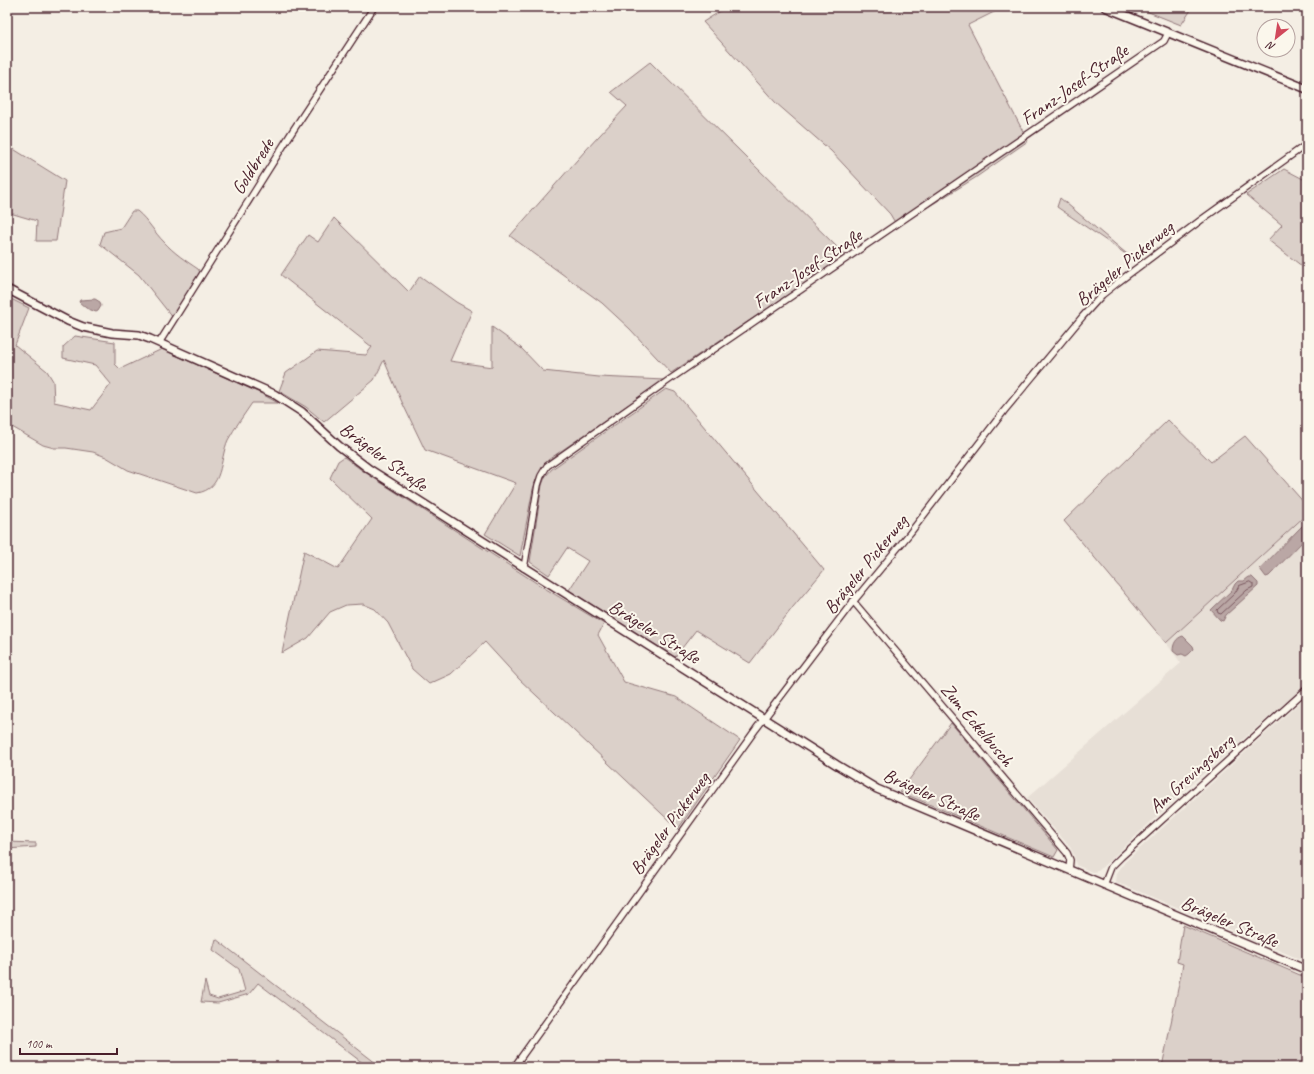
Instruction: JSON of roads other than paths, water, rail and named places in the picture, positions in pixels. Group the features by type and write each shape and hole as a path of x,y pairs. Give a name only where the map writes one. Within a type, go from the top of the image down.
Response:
{"street":[{"name":"Goldbrede","path":"160,343 292,132 374,7"},
{"path":"1105,7 1307,89"},
{"name":"Franz-Josef-Straße","path":"524,568 538,485 547,466 669,380 1164,41 1168,33"},
{"name":"Brägeler Pickerweg","path":"514,1067 763,719 853,601 910,533 1004,411 1083,316 1102,295 1201,220 1307,144"},
{"name":"Brägeler Straße","path":"7,289 68,321 84,327 112,333 139,335 160,343 258,387 288,403 302,412 339,446 369,469 763,719 877,789 1307,970"},
{"name":"Zum Eckelbusch","path":"853,601 1067,853 1070,860 1069,870"},
{"name":"Am Grevingsberg","path":"1104,885 1111,867 1121,857 1307,689"}],"water":[{"path":"95,299 100,302 101,306 96,312 86,308 79,302 80,300"},
{"path":"1302,526 1307,526 1307,537 1269,576 1266,577 1260,569"},
{"path":"1249,577 1252,577 1258,583 1258,586 1226,615 1223,621 1220,620 1211,610 1232,590 1238,581 1244,581"},
{"path":"1183,636 1194,649 1186,656 1182,654 1178,655 1173,651 1175,642 1178,638"}]}
